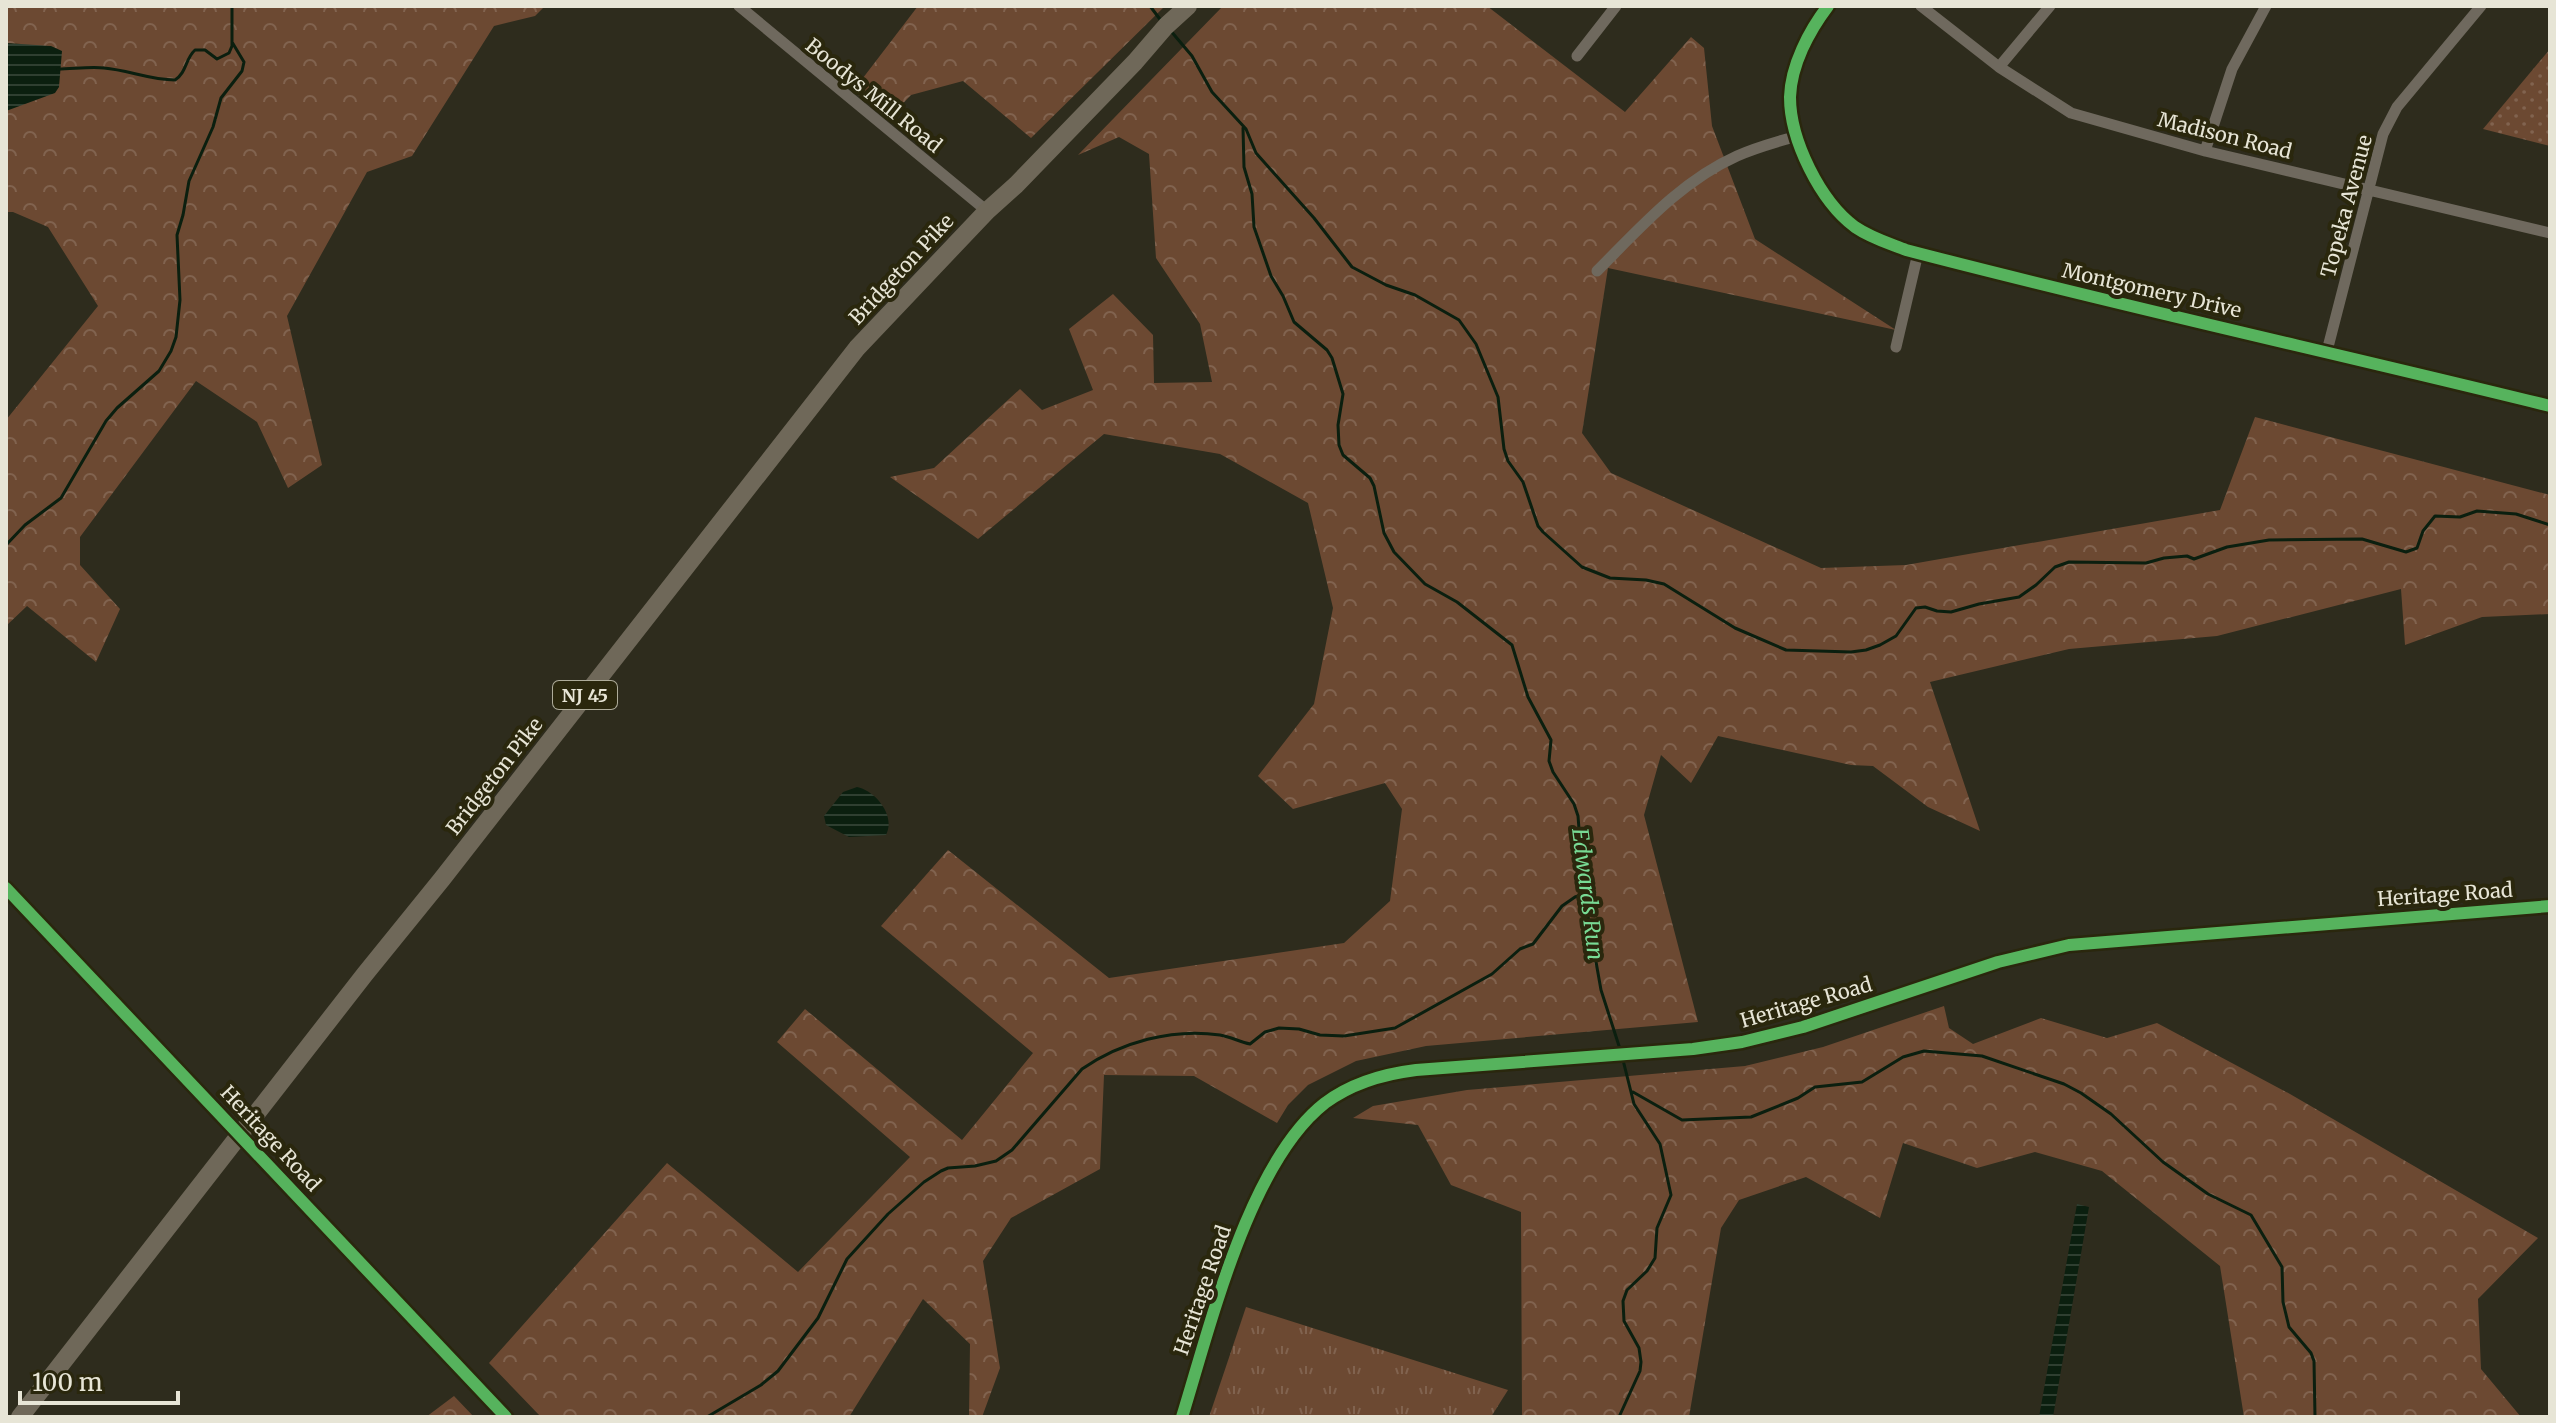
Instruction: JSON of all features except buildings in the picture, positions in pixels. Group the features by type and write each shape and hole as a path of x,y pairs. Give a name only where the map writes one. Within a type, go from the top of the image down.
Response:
{"main road":[{"name":"Bridgeton Pike","path":"20,1417 857,348 1188,6"}],"street":[{"name":"Boodys Mill Road","path":"739,6 987,211"},
{"path":"1577,56 1616,6"},
{"name":"Montgomery Drive","path":"1828,6 1807,37 1794,75 1790,95 1797,136 1817,184 1832,204 1854,226 1873,237 1918,253 2125,306 2327,351 2550,406"},
{"name":"Madison Road","path":"1921,6 1999,67 2071,113 2205,151 2550,233"},
{"path":"1999,67 2050,6"},
{"path":"2205,151 2232,69 2266,6"},
{"name":"Topeka Avenue","path":"2327,351 2383,134 2397,107 2481,6"},
{"path":"1597,271 1687,185 1737,156 1797,136"},
{"path":"1896,347 1918,253"},
{"name":"Heritage Road","path":"6,888 506,1417"},
{"name":"Heritage Road","path":"1182,1417 1248,1217 1285,1151 1303,1126 1322,1106 1359,1083 1404,1071 1708,1047 1768,1036 1998,962 2069,945 2550,906"}],"green space":[{"path":"6,6 545,6 535,16 494,26 412,156 367,172 287,316 322,465 288,488 257,422 196,381 80,537 80,565 120,609 96,662 27,606 6,626 6,420 98,306 48,227 6,212"},
{"path":"918,6 1165,6 1031,138 963,81 911,95 889,118 853,91"},
{"path":"1223,6 1487,6 1625,112 1691,37 1704,48 1712,126 1755,239 1896,330 1608,268 1582,433 1611,473 1821,568 1906,565 2220,510 2255,417 2550,495 2550,614 2482,617 2405,645 2401,589 2217,636 2069,649 1930,682 1980,831 1928,807 1873,766 1851,765 1718,736 1691,783 1661,755 1644,815 1698,1022 1426,1046 1356,1061 1308,1085 1288,1105 1277,1123 1194,1076 1104,1075 1100,1169 1011,1218 983,1261 1000,1368 982,1417 969,1417 970,1344 923,1299 849,1417 541,1417 489,1363 667,1163 798,1272 910,1157 777,1042 805,1009 962,1140 1033,1053 881,926 948,850 1109,978 1344,943 1390,901 1402,809 1385,783 1293,809 1258,776 1314,704 1333,608 1308,503 1220,454 1104,434 978,539 890,477 934,468 1020,389 1042,410 1093,390 1069,329 1113,294 1153,335 1154,383 1212,382 1200,324 1156,258 1149,154 1119,137 1078,155"},
{"path":"2550,49 2550,146 2483,129"},
{"path":"1944,1006 1949,1028 1973,1044 2041,1018 2107,1038 2157,1023 2290,1094 2538,1238 2478,1299 2481,1369 2521,1417 2244,1417 2220,1266 2102,1171 2035,1152 1977,1168 1903,1143 1880,1218 1806,1177 1739,1200 1721,1228 1689,1417 1522,1417 1521,1212 1451,1185 1418,1125 1353,1118 1373,1106 1467,1090 1745,1066 1823,1047"},
{"path":"1246,1307 1508,1390 1491,1417 1209,1417"},
{"path":"454,1396 474,1417 426,1417"}],"shaded area":[{"path":"6,43 51,46 62,51 59,87 55,93 6,111"},
{"path":"857,787 871,794 882,805 888,820 886,835 849,837 826,825 824,816 843,792"},
{"path":"2077,1204 2089,1207 2053,1417 2039,1417"}],"waterway":[{"path":"58,69 99,67 175,80 195,50 205,50 217,59 229,53 232,46 232,6"},
{"name":"Edwards Run","path":"1150,6 1162,22"},
{"path":"1170,30 1192,56 1212,92 1246,129 1256,153 1314,218 1352,267 1386,285 1415,295 1459,320 1476,344 1498,397 1504,449 1508,461 1523,482 1538,526 1543,532 1582,567 1610,578 1664,584 1735,628 1786,650 1866,650 1896,636 1916,608 1951,612 2019,597 2055,567 2069,562 2146,563 2187,556 2194,559 2227,547 2269,540 2362,539 2406,552 2417,548 2423,531 2435,516 2460,517 2477,511 2516,514 2550,525"},
{"path":"6,545 25,525 61,498 106,421 159,371 171,351 176,337 180,300 177,235 189,181 213,127 221,98 242,71 244,62 232,42"},
{"name":"Edwards Run","path":"1243,128 1244,167 1252,194 1254,227 1271,276 1294,322 1332,358 1343,394 1338,425 1343,455 1370,478 1384,533 1394,552 1425,584 1457,602 1512,645 1528,697 1551,740 1549,761 1578,816 1584,894 1601,990 1620,1049"},
{"path":"707,1417 761,1385 778,1371 818,1318 847,1259 888,1214 941,1171 996,1161 1012,1150 1082,1069 1097,1060 1148,1039 1184,1034 1220,1035 1250,1044 1265,1032 1279,1028 1344,1036 1395,1028 1492,974 1520,949 1533,944 1562,906 1584,894"},
{"path":"1633,1092 1682,1120 1751,1117 1798,1098 1815,1087 1862,1082 1903,1057 1924,1051 1982,1056 2064,1084 2111,1114 2163,1162 2208,1194 2251,1215 2282,1267 2283,1302 2289,1327 2314,1361 2315,1417"},
{"name":"Edwards Run","path":"1619,1417 1640,1371 1641,1362 1639,1348 1624,1321 1623,1301 1627,1290 1647,1271 1655,1258 1657,1228 1671,1195 1660,1144 1634,1104 1623,1060"}],"cycle path":[{"path":"1828,6 1797,61 1791,85 1791,114 1801,150 1819,186 1842,216 1861,231 1906,250 1986,271 2550,406"},
{"path":"6,888 506,1417"},
{"path":"1182,1417 1236,1248 1275,1164 1298,1130 1325,1103 1368,1080 1416,1070 1693,1049 1742,1042 1803,1027 1998,962 2069,945 2550,906"}]}
